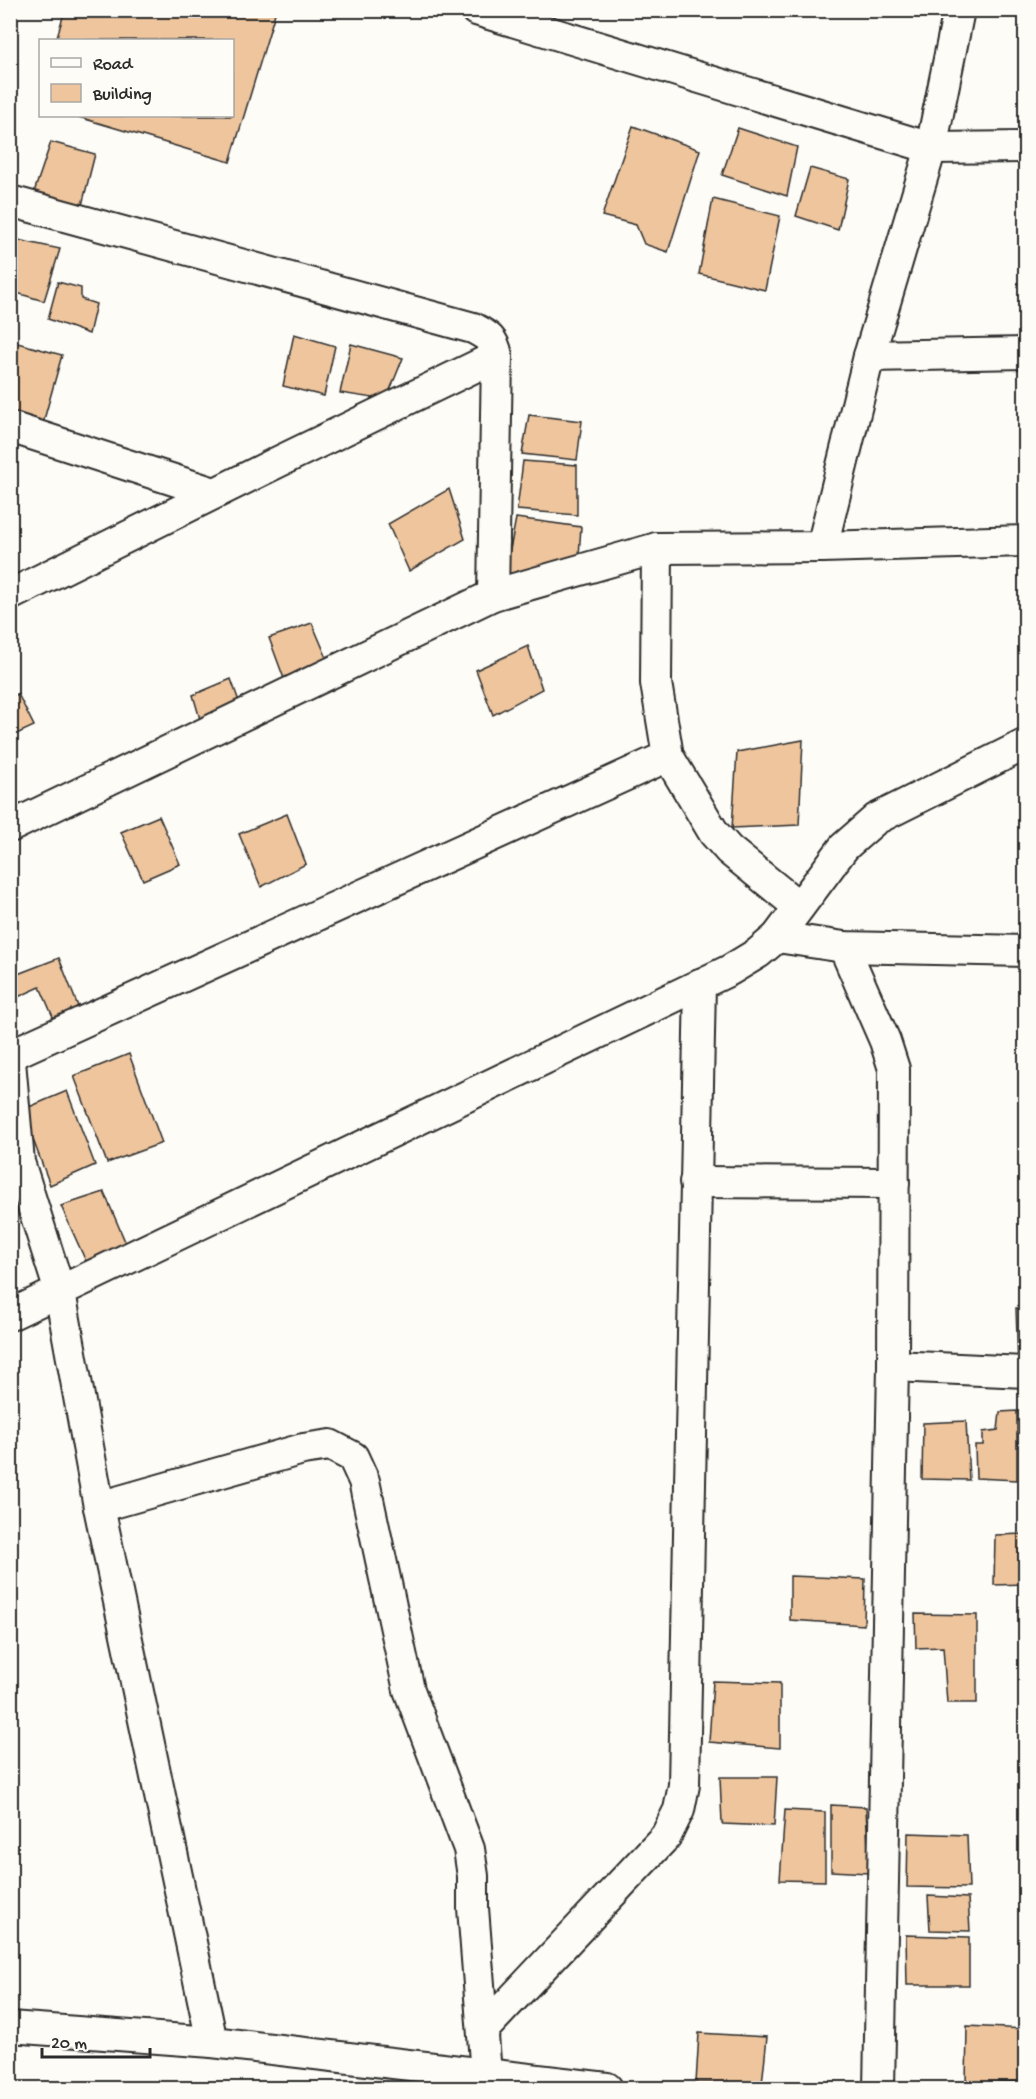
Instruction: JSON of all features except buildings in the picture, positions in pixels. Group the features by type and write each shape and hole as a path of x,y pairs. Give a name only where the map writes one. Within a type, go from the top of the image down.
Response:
{"street":[{"path":"476,10 931,148 1026,147"},
{"path":"822,548 870,356 931,148 958,10"},
{"path":"10,201 473,328 485,334 495,343 497,356 493,595"},
{"path":"870,356 1026,352"},
{"path":"10,595 497,356"},
{"path":"10,427 214,494"},
{"path":"10,827 493,595 657,548 822,548 1026,541"},
{"path":"657,548 656,683 668,756 714,833 729,850 799,907"},
{"path":"10,1315 730,970 758,953 777,937 844,847 876,819 1026,744"},
{"path":"10,1055 668,756"},
{"path":"777,937 844,947 1026,951"},
{"path":"844,947 885,1041 894,1069 893,1366 879,2088"},
{"path":"483,2030 666,1836 679,1810 684,1785 700,984"},
{"path":"10,1061 20,1162 60,1293 99,1507 212,2042"},
{"path":"695,1182 894,1183"},
{"path":"893,1366 1026,1372"},
{"path":"99,1507 303,1449 330,1445 354,1458 364,1481 409,1690 469,1849 473,1876 472,1908 486,2074"},
{"path":"10,2027 212,2042 606,2088"}]}
